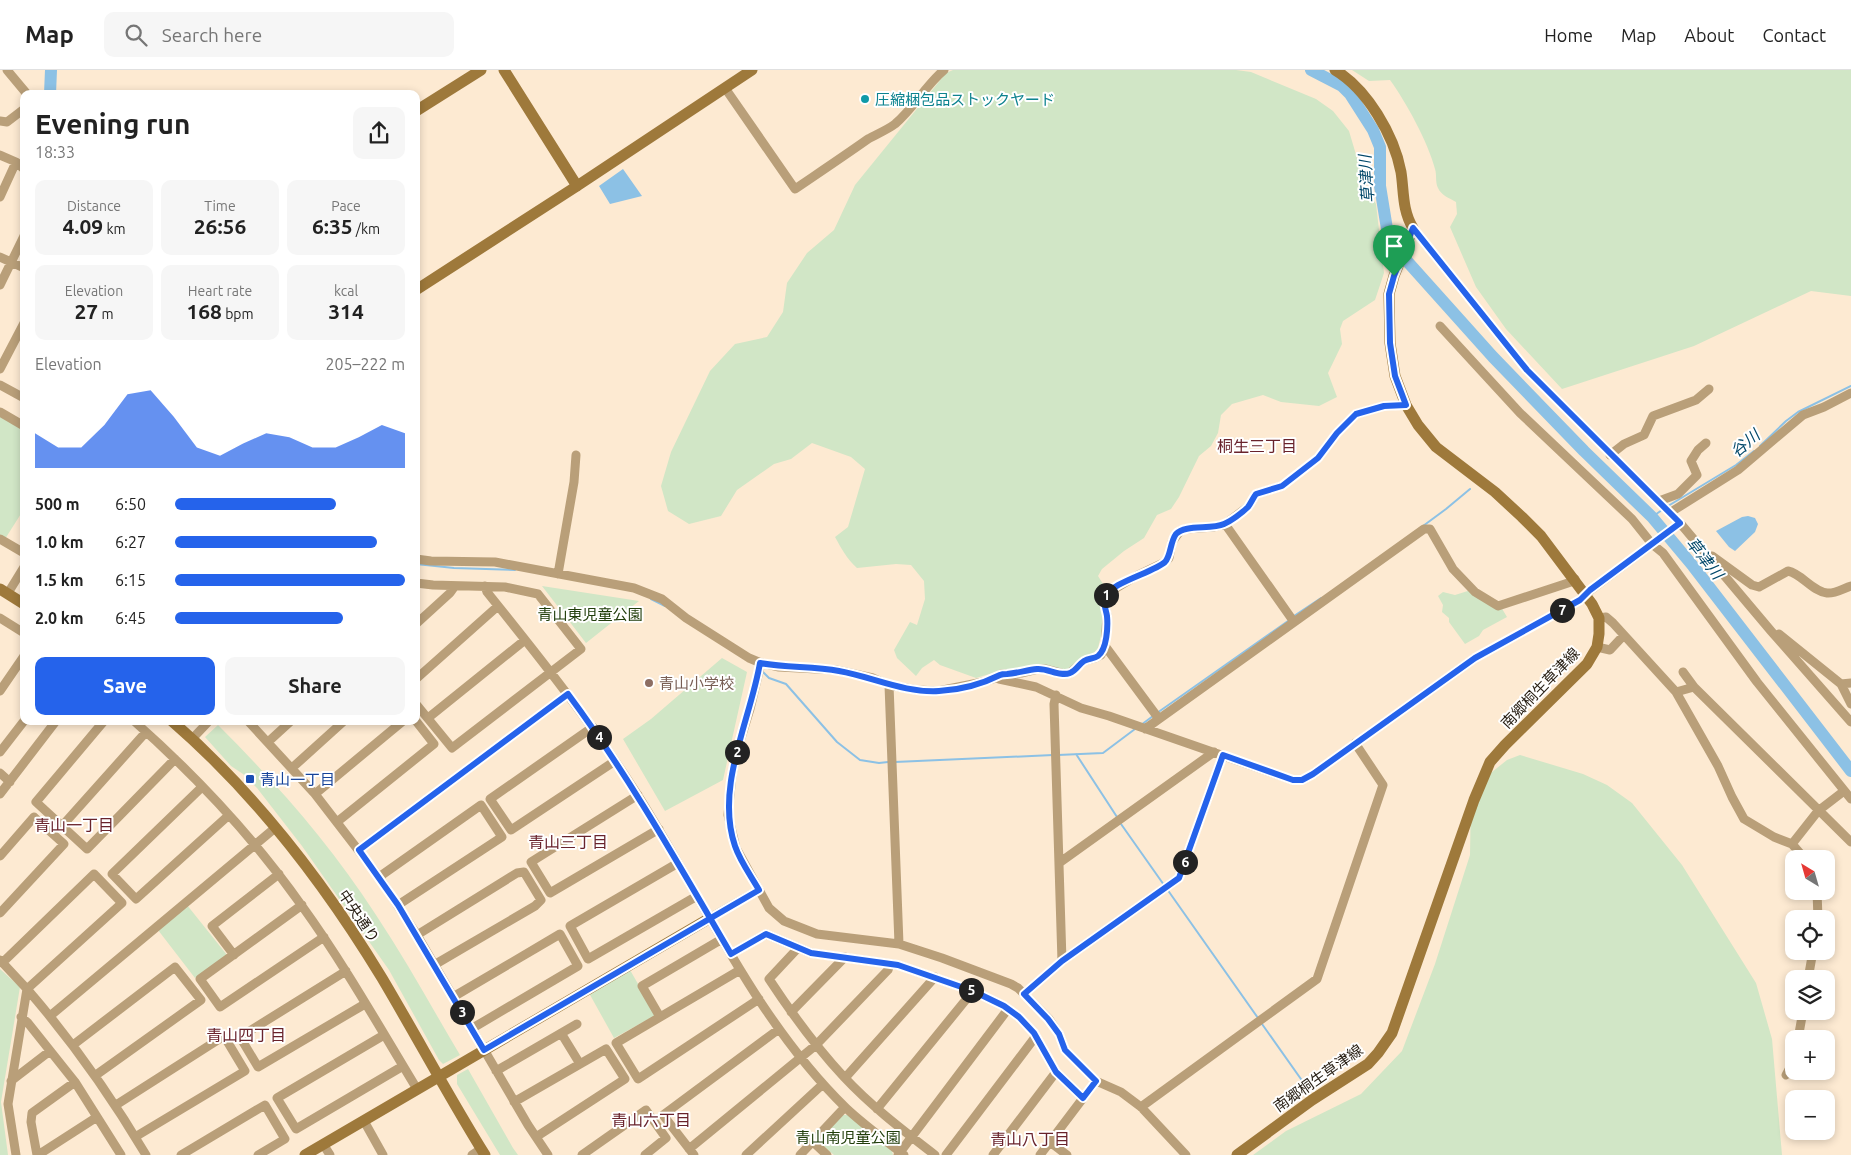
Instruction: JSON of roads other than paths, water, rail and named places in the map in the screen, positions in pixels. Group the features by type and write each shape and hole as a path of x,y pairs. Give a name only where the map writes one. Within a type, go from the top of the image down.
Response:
{"street":[{"path":"7,70 24,90"},
{"path":"420,108 481,70"},
{"path":"504,70 577,186"},
{"path":"420,287 752,70"},
{"path":"725,88 795,188 870,138 895,124 932,80 944,70"},
{"path":"1335,70 1356,86 1390,136 1396,151 1401,174 1403,205 1408,221 1413,228 1527,370 1610,454 1671,512 1677,525 1709,557 1851,722"},
{"path":"0,121 7,122 20,112"},
{"path":"0,155 20,166"},
{"path":"0,197 16,162"},
{"name":"南郷桐生草津線","path":"1237,1155 1312,1100 1368,1064 1378,1053 1392,1032 1474,800 1490,762 1587,664 1597,647 1599,618 1587,594 1522,517 1495,492 1436,447 1418,425 1406,405 1395,376 1390,343 1389,294 1413,228"},
{"path":"0,285 20,244"},
{"path":"0,257 20,266"},
{"path":"1440,326 1520,413 1654,542 1757,682 1851,799"},
{"path":"0,369 20,331"},
{"path":"0,385 20,396"},
{"path":"1610,454 1624,444 1644,435 1653,416 1696,400 1709,389"},
{"path":"1671,512 1738,470 1803,415 1851,393"},
{"path":"420,560 496,562 634,588 662,599 686,618 749,658 760,663 779,667 836,670 873,678 889,685 917,690 938,691 996,678 1001,674 1021,673 1038,669 1065,674 1070,673 1084,661 1101,654 1104,646 1107,615 1104,602 1108,593 1164,562 1168,558 1172,542 1180,531 1225,524 1249,506 1256,494 1282,486 1318,458 1337,433 1356,414 1384,406 1406,405"},
{"path":"0,412 20,424"},
{"path":"1659,502 1678,494 1697,475 1691,461 1698,450 1706,443"},
{"path":"558,574 574,482 576,454"},
{"path":"1225,524 1294,622"},
{"path":"996,678 1036,687 1081,708 1145,728 1293,780 1302,780 1475,658 1580,600 1590,590 1677,525"},
{"path":"1145,728 1424,529 1430,529 1453,570 1475,592 1498,606 1571,582 1575,579"},
{"path":"0,539 20,551"},
{"path":"1709,557 1713,556 1752,585 1759,586 1788,571 1795,573 1826,593 1851,586"},
{"path":"20,572 4,591 20,601"},
{"path":"420,583 505,587 538,594 582,649 452,748 420,709"},
{"path":"420,620 455,586"},
{"path":"485,586 486,592 552,672 593,727 659,829 740,970 779,1029 823,1084 845,1107 901,1154 911,1137 1008,1009"},
{"path":"420,675 498,606"},
{"path":"1599,618 1606,618 1624,634 1676,692 1718,766 1744,819 1774,837 1792,844 1797,850"},
{"path":"0,619 20,631"},
{"path":"1771,631 1779,634 1841,684 1851,704"},
{"path":"1597,647 1610,650 1624,634"},
{"path":"428,718 525,640"},
{"path":"1104,646 1159,719"},
{"path":"0,691 20,662"},
{"path":"760,663 755,691 732,775 728,815 736,848 769,908 775,915 804,930 831,937 899,944 1011,984 1024,994 1048,1019 1059,1034 1065,1050 1096,1081 1121,1092 1141,1107 1186,1155"},
{"path":"1683,672 1694,687 1851,842"},
{"path":"1841,684 1851,683"},
{"path":"889,685 899,944"},
{"path":"1676,692 1694,687"},
{"path":"359,850 568,694"},
{"path":"1056,695 1054,704 1062,961"},
{"path":"0,752 21,725"},
{"path":"0,794 53,725"},
{"path":"101,725 36,802 87,848 175,759"},
{"path":"138,725 175,759 229,815 279,874 346,970 417,1089"},
{"name":"中央通り","path":"176,725 251,799 320,886 352,931 440,1076 480,1153"},
{"path":"192,739 205,725"},
{"path":"252,725 315,794 379,877 417,935 514,1102 548,1155"},
{"path":"268,742 287,725"},
{"path":"292,768 340,725"},
{"path":"315,794 398,725"},
{"path":"337,822 434,744 419,725"},
{"path":"593,727 490,799 511,830 615,761"},
{"path":"62,826 146,732"},
{"path":"1141,1107 1317,979 1384,785 1355,743"},
{"path":"1059,863 1219,754"},
{"path":"1024,994 1062,961 1179,878 1219,754"},
{"path":"0,774 10,782"},
{"path":"202,787 112,874 136,899 229,815"},
{"path":"1792,844 1818,811 1844,791"},
{"path":"638,795 531,862 550,894 659,829"},
{"path":"379,877 481,805 502,837 398,905"},
{"path":"0,856 34,817 64,844 0,913"},
{"path":"50,1016 275,828"},
{"path":"678,862 570,926 588,959 697,896"},
{"path":"417,935 517,873 524,872 541,900 536,906 434,965"},
{"path":"16,1155 8,1104 27,989 122,902 94,874 1,962 27,989 50,1016 96,1075 146,1155"},
{"path":"234,955 212,926 279,874"},
{"path":"305,1155 759,890"},
{"path":"302,905 200,979 220,1007 324,937"},
{"path":"453,997 560,934 578,966 472,1029"},
{"path":"731,954 766,934 811,953 890,964 935,977 973,991 1008,1009 1019,1017 1036,1036 1056,1072 1083,1098"},
{"path":"660,1017 642,986 722,939"},
{"path":"798,948 769,979 816,1045 845,1078 877,1109 936,1155"},
{"path":"791,1012 845,957"},
{"path":"779,1029 663,1115 692,1152 816,1045 888,970 890,964"},
{"path":"73,1045 175,967 201,1000 96,1075"},
{"path":"346,970 240,1037 258,1067 365,1004"},
{"path":"740,970 616,1043 638,1079 759,999"},
{"path":"845,1078 935,977"},
{"path":"877,1109 973,991"},
{"path":"21,1017 28,1023 75,1082 117,1154"},
{"path":"496,1071 577,1024"},
{"path":"561,1033 580,1064"},
{"path":"384,1035 277,1098 296,1129 403,1066"},
{"path":"116,1105 224,1036 245,1071 135,1137"},
{"path":"946,1155 1036,1036"},
{"path":"514,1102 606,1049 625,1079 536,1137"},
{"path":"11,1081 50,1051"},
{"path":"992,1155 1056,1072"},
{"path":"1040,1155 1096,1081"},
{"path":"75,1082 32,1114 30,1122 38,1155 97,1117"},
{"path":"746,1155 823,1084"},
{"path":"181,1155 265,1105 285,1139 258,1155"},
{"path":"800,1155 845,1107"},
{"path":"582,1155 646,1110 666,1138 645,1155"},
{"path":"364,1120 383,1155"},
{"path":"812,1142 827,1155"},
{"path":"1050,1142 1067,1155"},
{"path":"324,1144 330,1155"}],"water":[{"path":"623,169 642,196 610,204 599,186"},
{"path":"1742,517 1755,518 1758,524 1755,532 1735,551 1729,547 1716,531"}],"waterway":[{"path":"50,90 51,70"},
{"name":"草津川","path":"1311,70 1342,86 1350,94 1373,130 1380,147 1380,186 1389,241 1493,357 1584,451 1652,517 1693,566 1851,771"},
{"name":"谷川","path":"1760,446 1798,412 1851,386"},
{"name":"谷川","path":"1668,506 1736,465 1754,451"},
{"path":"1423,526 1470,489"},
{"name":"谷川","path":"1652,517 1662,510"},
{"path":"420,564 454,568 515,570"},
{"path":"1294,616 1321,598"},
{"path":"651,599 665,606"},
{"path":"1157,713 1288,621"},
{"path":"762,671 769,678 786,684 837,742 860,760 879,763 888,762"},
{"path":"1141,725 1153,716"},
{"path":"1058,755 1103,753 1135,729"},
{"path":"1076,754 1117,817"},
{"path":"895,762 1053,755"},
{"path":"1121,824 1164,885"},
{"path":"1167,889 1258,1018"},
{"path":"1262,1024 1308,1089"}],"place":[{"name":"圧縮梱包品ストックヤード","path":"865,99"},
{"name":"青山小学校","path":"649,683"},
{"name":"青山一丁目","path":"250,779"}],"district":[{"name":"桐生三丁目","path":"1257,446"},
{"name":"青山一丁目","path":"74,825"},
{"name":"青山三丁目","path":"568,842"},
{"name":"青山四丁目","path":"246,1035"},
{"name":"青山六丁目","path":"651,1120"},
{"name":"青山八丁目","path":"1030,1139"}],"park label":[{"name":"青山東児童公園","path":"590,614"},
{"name":"青山南児童公園","path":"848,1137"}]}
